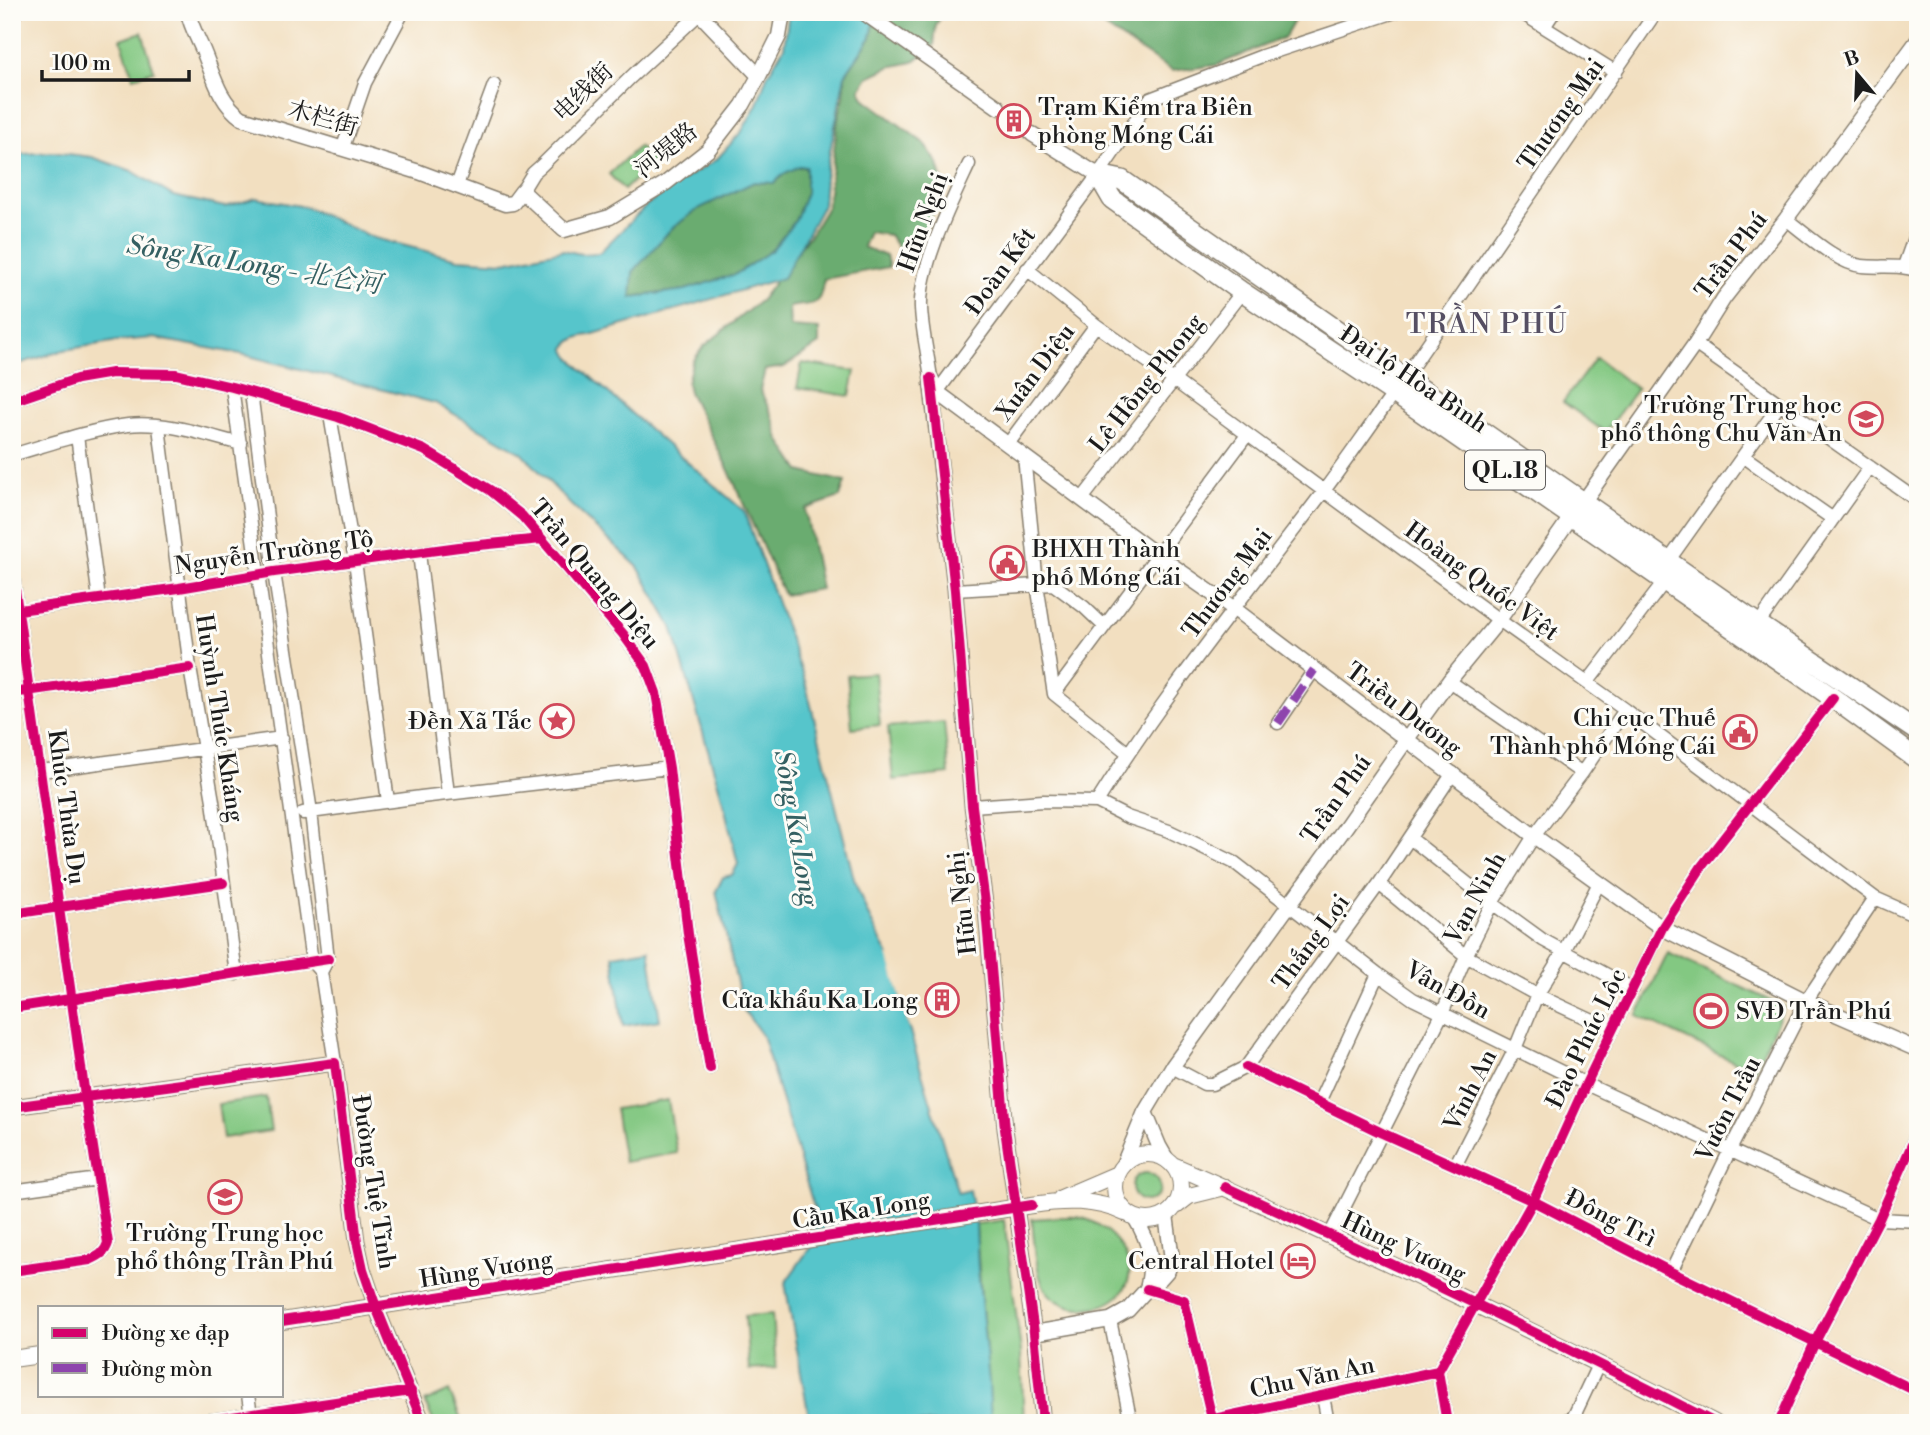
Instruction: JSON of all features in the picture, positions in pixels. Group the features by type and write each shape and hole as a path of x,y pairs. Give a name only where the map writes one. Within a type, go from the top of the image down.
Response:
{"highway":[{"name":"Đại lộ Hòa Bình","path":"1097,175 1122,180 1227,253 1572,517 1665,581 1839,691 1918,732"},
{"name":"Đại lộ Hòa Bình","path":"1097,175 1112,199 1242,292 1400,385 1584,501 1669,560 1758,624 1918,760"},
{"path":"1214,272 1227,253"},
{"path":"1572,517 1584,501"}],"main road":[{"path":"1131,1216 1119,1206 1114,1185 1120,1170 1130,1159 1139,1155 1159,1156 1170,1163 1179,1174 1180,1197 1171,1211"},
{"name":"Hùng Vương","path":"1170,1163 1477,1304 1715,1423"},
{"path":"1052,1202 1120,1170"},
{"path":"1052,1202 1107,1204 1145,1221 1156,1220 1189,1196 1225,1187"},
{"name":"Cầu Ka Long","path":"696,1257 1052,1202"},
{"name":"Hùng Vương","path":"284,1321 696,1257"},
{"path":"12,1359 38,1355"}],"street":[{"path":"12,15 17,12"},
{"name":"木栏街","path":"188,12 211,76 224,100 242,118 343,147 505,204"},
{"path":"343,147 365,83 403,12"},
{"name":"河堤路","path":"522,191 564,229 610,217 666,183 708,150 743,105 779,36 782,19 780,12"},
{"path":"863,12 998,107"},
{"name":"Đoàn Kết","path":"937,392 1150,99 1364,17 1395,12"},
{"path":"1520,12 1616,72"},
{"path":"1544,27 1554,12"},
{"name":"Thương Mại","path":"1097,802 1128,752 1400,385 1656,12"},
{"path":"699,13 759,76"},
{"name":"电线街","path":"505,204 513,203 533,173 699,13"},
{"name":"Trần Phú","path":"1584,501 1695,344 1724,298 1918,40"},
{"path":"457,185 494,85"},
{"name":"Đại lộ Hòa Bình","path":"1032,134 1097,175"},
{"name":"Hữu Nghị","path":"969,164 941,228 924,278 921,306 955,590 972,806 986,910 1005,1129 1034,1333 1043,1423"},
{"path":"1786,219 1839,257 1852,263 1861,266 1904,266 1918,271"},
{"path":"1904,266 1918,227"},
{"name":"Hoàng Quốc Việt","path":"1027,269 1096,325 1625,710 1875,898 1918,917"},
{"name":"Lê Hồng Phong","path":"1082,499 1242,292"},
{"name":"Xuân Diệu","path":"1008,444 1096,325"},
{"path":"1695,344 1918,501"},
{"name":"Trần Quang Diệu","path":"12,401 77,379 112,373 176,374 330,415 424,450 501,498 522,516 624,634 646,666 656,693 669,768 688,934 710,1068"},
{"path":"931,378 937,392"},
{"path":"232,387 312,962 321,972 328,959 251,392"},
{"name":"Triều Dương","path":"937,392 1233,608 1534,836 1662,928 1806,1001 1918,1050"},
{"path":"1669,560 1780,404"},
{"path":"330,415 355,561 388,801"},
{"path":"12,455 77,436 129,425 182,430 241,444"},
{"name":"Huỳnh Thúc Kháng","path":"159,427 190,668 236,974"},
{"path":"1054,694 1247,435"},
{"path":"77,436 99,599"},
{"path":"1024,456 1037,584 1054,694 1128,752"},
{"path":"1743,456 1833,519"},
{"path":"1758,624 1870,467"},
{"name":"Trần Phú","path":"1120,1170 1145,1112 1172,1068 1407,738 1499,620 1572,517"},
{"name":"Nguyễn Trường Tộ","path":"15,610 419,552 542,540"},
{"path":"419,552 448,794"},
{"name":"Khúc Thừa Dụ","path":"12,568 15,610 41,771 71,998 108,1243 105,1251 90,1260 12,1271"},
{"path":"1587,683 1665,581"},
{"path":"955,590 1053,584 1104,626"},
{"path":"12,693 190,668"},
{"path":"1278,723 1314,670"},
{"path":"1449,681 1582,773"},
{"name":"Đào Phúc Lộc","path":"1438,1371 1533,1201 1662,928 1702,866 1839,691"},
{"name":"Vạn Ninh","path":"1331,1235 1442,1014 1492,903 1534,836 1625,710"},
{"path":"41,771 282,738"},
{"path":"292,815 669,768"},
{"name":"Thắng Lợi","path":"1172,1068 1204,1084 1212,1084 1246,1067 1379,884 1453,773"},
{"name":"Vân Đồn","path":"972,806 1043,801 1097,802 1127,817 1186,839 1235,863 1413,999 1586,1084 1879,1219 1918,1221"},
{"path":"1409,838 1543,940 1633,989"},
{"path":"12,914 223,883"},
{"name":"Vĩnh An","path":"1455,1166 1515,1049 1537,995 1564,951 1599,883"},
{"path":"1379,884 1466,956 1537,995 1612,1030"},
{"name":"Vườn Trầu","path":"1671,1272 1806,1001 1875,898"},
{"path":"12,1008 328,959"},
{"name":"Đường Tuệ Tĩnh","path":"321,972 363,1269 423,1423"},
{"path":"1319,1102 1378,974"},
{"path":"12,1107 335,1063"},
{"name":"Đông Trì","path":"1246,1067 1382,1133 1533,1201 1671,1272 1918,1392"},
{"path":"1145,1112 1158,1146 1170,1163"},
{"path":"1779,1423 1815,1342 1879,1219 1918,1131"},
{"path":"12,1191 98,1179"},
{"path":"1034,1333 1110,1320 1128,1310 1168,1270 1172,1259 1171,1211"},
{"path":"1131,1216 1147,1240 1151,1266 1147,1289"},
{"path":"1147,1289 1184,1300 1213,1421"},
{"path":"1110,1320 1131,1423"},
{"path":"1557,1423 1573,1420 1599,1363"},
{"path":"1438,1371 1447,1423"},
{"name":"Chu Văn An","path":"1195,1423 1438,1371"},
{"path":"191,1423 251,1419 411,1391"},
{"path":"248,1396 251,1419"},
{"path":"1323,1396 1328,1423"}],"green space":[{"path":"876,12 943,12 936,25 934,45 913,62 889,67 868,77 860,90 865,99 925,144 938,164 944,185 911,266 889,235 869,232 863,247 886,256 889,267 824,279 818,300 811,304 789,307 790,327 819,329 819,344 784,367 765,370 760,390 772,415 779,439 800,471 845,482 840,497 805,509 821,589 784,595 687,383 692,363 703,347 761,300 812,232 827,207 845,75 871,37"},
{"path":"1082,12 1299,12 1285,37 1217,65 1172,71"},
{"path":"142,32 154,71 133,77 121,39"},
{"path":"639,146 653,162 624,190 609,174"},
{"path":"796,167 807,167 806,193 795,221 772,250 736,274 685,290 631,297 632,272 671,229 698,209 754,182 774,183"},
{"path":"1596,358 1637,389 1605,432 1563,402"},
{"path":"802,363 855,371 850,396 797,388"},
{"path":"875,673 880,725 852,728 847,675"},
{"path":"944,722 949,774 893,780 888,727"},
{"name":"SVĐ Trần Phú","path":"1668,953 1784,1007 1754,1071 1637,1016"},
{"path":"266,1097 271,1131 223,1138 218,1104"},
{"path":"668,1100 677,1153 624,1162 615,1109"},
{"path":"1146,1173 1156,1177 1160,1187 1156,1197 1146,1201 1136,1197 1132,1187 1136,1177"},
{"path":"1079,1217 1092,1222 1103,1228 1120,1246 1129,1269 1128,1280 1115,1299 1104,1305 1080,1308 1057,1301 1048,1293 1038,1268 1032,1219"},
{"path":"1004,1220 1021,1351 1024,1423 991,1423 976,1224"},
{"path":"772,1314 776,1368 749,1370 745,1316"},
{"path":"449,1391 463,1423 434,1423 425,1402"}],"water":[{"path":"789,12 876,12 871,37 845,75 825,177 823,205 783,278 579,337 565,348 581,368 744,511 805,681 855,883 890,958 958,1193 970,1190 976,1224 991,1423 810,1423 785,1283 812,1245 816,1214 762,1035 743,1009 716,891 723,877 732,875 738,864 723,801 672,627 638,567 571,505 522,453 435,403 241,354 153,338 64,350 12,366 12,155 52,152 92,157 132,171 173,196 225,207 256,198 306,207 374,238 458,259 504,262 563,250 581,254 599,253 648,204 717,159 742,131 757,104 767,76 784,47","holes":["800,166 806,167 806,193 795,221 772,250 736,274 685,290 631,297 633,272 671,229 698,209 754,182 774,183 785,173"]},
{"path":"649,949 660,1020 623,1026 613,955"}],"pier":[{"path":"888,955 893,958 912,1027 909,1028"}],"tunnel":[{"path":"998,107 1032,134"}],"marked path":[{"path":"1278,723 1314,670"}],"cycle path":[{"path":"12,401 77,379 112,373 176,374 338,417 424,450 490,490 522,516 623,634 646,666 656,693 669,768 688,934 710,1068"},
{"path":"931,378 955,590 972,806 986,910 1005,1129 1034,1333 1043,1423"},
{"path":"12,611 274,572 459,547 542,539"},
{"path":"12,568 108,1243 101,1254 90,1260 12,1271"},
{"path":"12,693 190,668"},
{"path":"1447,1423 1438,1371 1533,1201 1662,928 1702,866 1833,698"},
{"path":"12,914 223,883"},
{"path":"12,1008 328,959"},
{"path":"12,1107 335,1063 357,1241 363,1269 423,1423"},
{"path":"1246,1067 1382,1133 1533,1201 1671,1272 1918,1392"},
{"path":"1779,1423 1815,1342 1879,1219 1918,1131"},
{"path":"1225,1187 1472,1302 1715,1423"},
{"path":"284,1321 1032,1205"},
{"path":"1147,1289 1184,1300 1213,1423"},
{"path":"1195,1423 1438,1371"},
{"path":"191,1423 411,1391"}],"place":[{"name":"Trạm Kiểm tra Biên phòng Móng Cái","path":"1014,121"},
{"name":"Trường Trung học phổ thông Chu Văn An","path":"1866,419"},
{"name":"BHXH Thành phố Móng Cái","path":"1007,563"},
{"name":"Đền Xã Tắc","path":"557,721"},
{"name":"Chi cục Thuế Thành phố Móng Cái","path":"1740,732"},
{"name":"Cửa khẩu Ka Long","path":"942,1000"},
{"name":"SVĐ Trần Phú","path":"1711,1011"},
{"name":"Trường Trung học phổ thông Trần Phú","path":"225,1197"},
{"name":"Central Hotel","path":"1298,1261"}],"district":[{"name":"TRẦN PHÚ","path":"1487,323"}],"water label":[{"name":"Sông Ka Long - 北仑河","path":"254,264"},
{"name":"Sông Ka Long","path":"797,828"}]}
